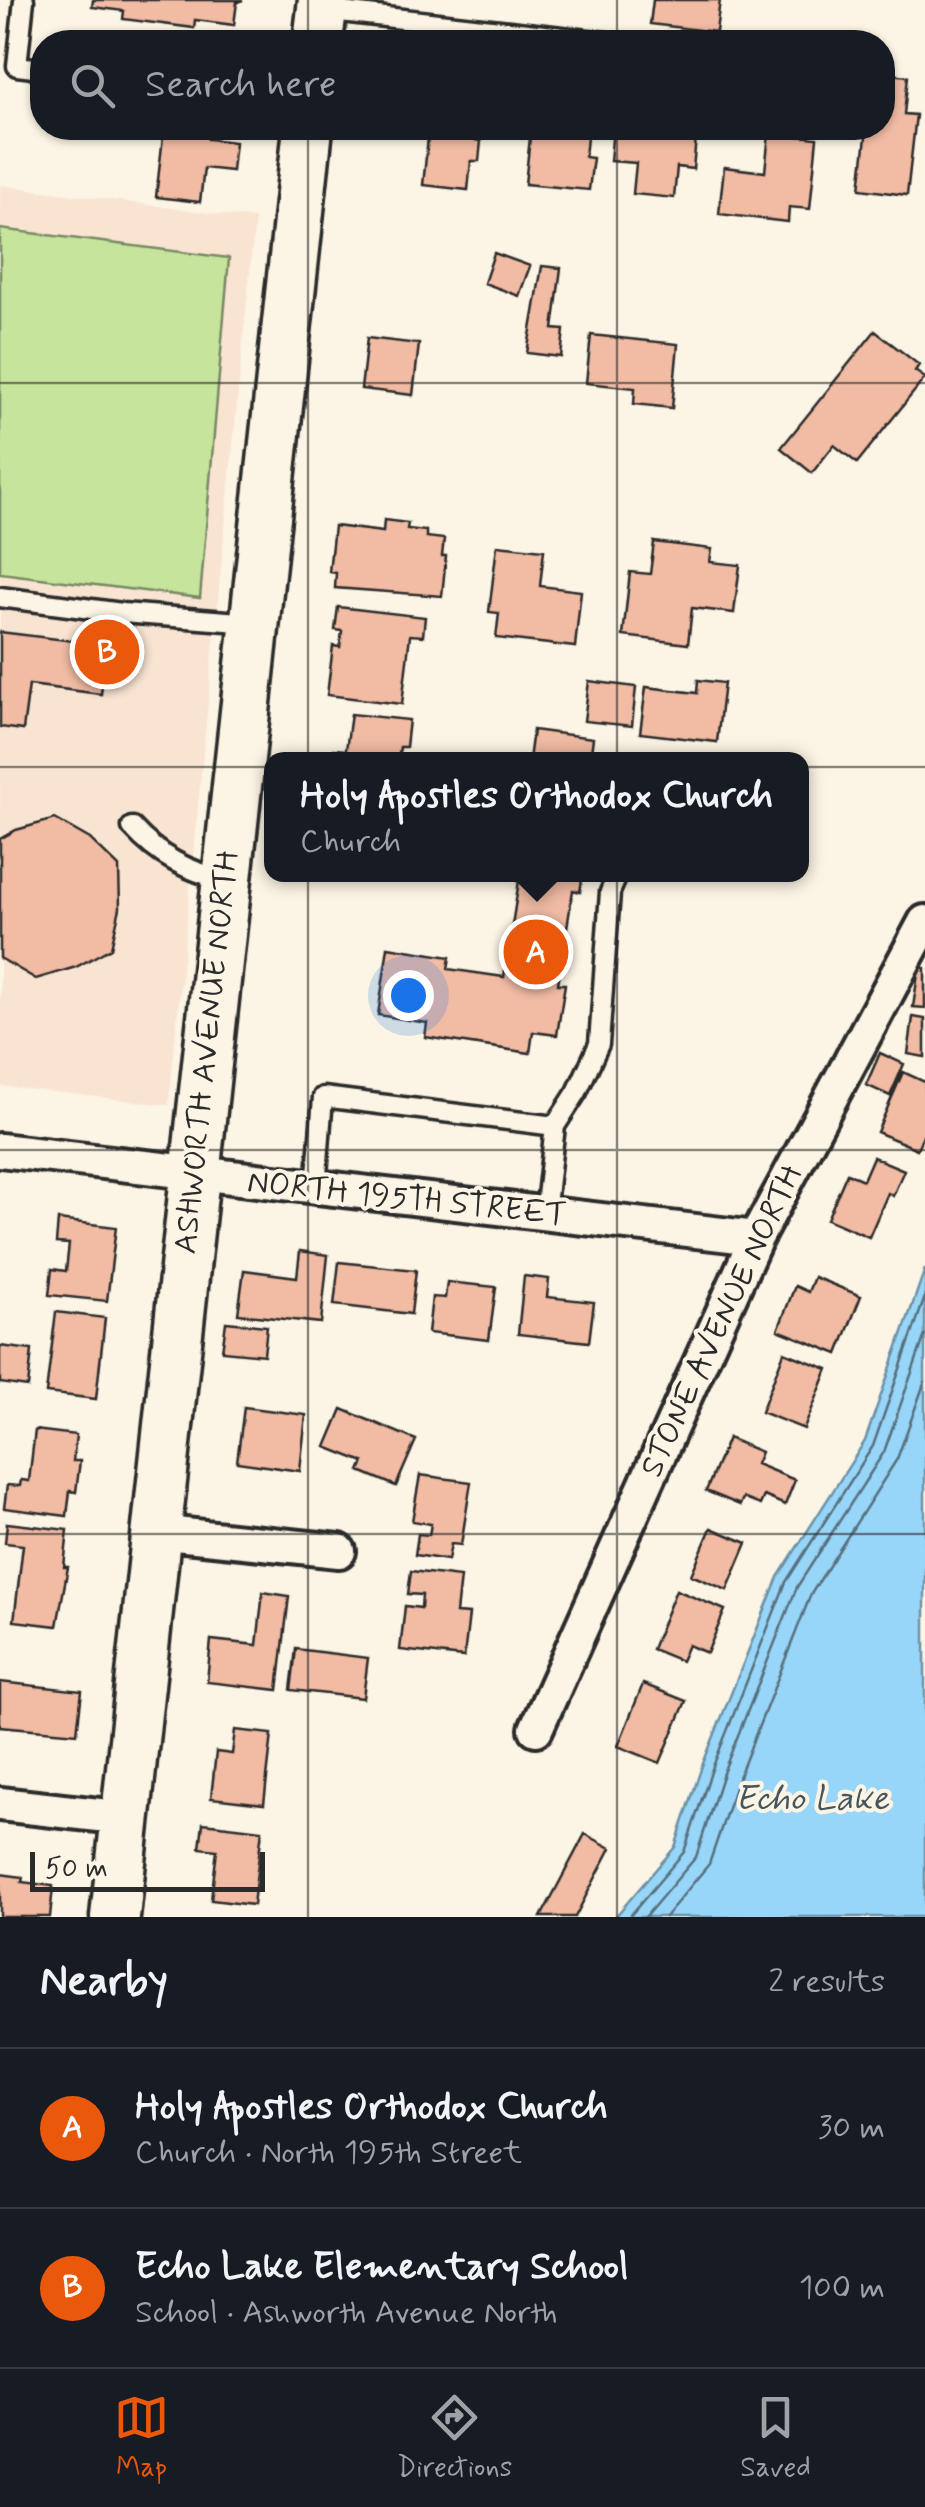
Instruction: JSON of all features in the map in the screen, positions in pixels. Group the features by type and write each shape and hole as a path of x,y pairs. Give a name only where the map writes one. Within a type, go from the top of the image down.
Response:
{"street":[{"name":"ASHWORTH AVENUE NORTH","path":"115,1917 307,140"},
{"name":"STONE AVENUE NORTH","path":"536,1728 756,1238 925,922"},
{"name":"NORTH 195TH STREET","path":"0,1150 756,1238"},
{"path":"156,1532 339,1551"},
{"path":"0,1804 126,1818"}],"lane":[{"path":"24,0 17,66 30,67"},
{"path":"321,17 469,30"},
{"path":"0,597 252,623"},
{"path":"132,827 150,846 173,861 194,873 224,880"},
{"path":"544,1214 555,1126 577,1092 599,1044 610,892 614,882"},
{"path":"316,1188 324,1097 555,1126"}],"shaded area":[{"path":"0,185 255,219 169,1105 0,1086"}],"green space":[{"path":"0,229 229,258 200,598 0,573"}],"water":[{"name":"Echo Lake","path":"925,1269 925,1917 615,1917 675,1847 702,1766 778,1577 865,1441"}],"building":[{"path":"93,0 243,0 237,2 234,25 195,20 194,28 123,19 124,11 92,7"},
{"path":"653,0 720,0 716,30 650,24"},
{"path":"895,74 908,76 904,114 916,115 907,195 860,189 866,140 895,140"},
{"path":"163,140 235,142 232,171 204,168 200,202 156,197"},
{"path":"428,140 481,141 479,161 471,161 468,190 423,185"},
{"path":"530,140 587,140 585,157 593,158 589,190 525,184"},
{"path":"612,140 696,140 693,169 677,167 674,198 633,194 636,163 610,161"},
{"path":"768,140 817,140 810,209 789,207 788,222 719,214 724,167 765,172"},
{"path":"494,253 530,266 519,296 484,283"},
{"path":"542,266 561,268 553,329 564,330 561,357 527,353"},
{"path":"875,331 919,365 915,371 925,378 857,463 834,445 812,473 781,448"},
{"path":"591,335 678,344 672,408 634,404 635,388 586,383"},
{"path":"367,338 419,344 413,395 361,389"},
{"path":"384,520 408,523 407,529 426,531 426,537 444,539 442,596 335,588 336,573 329,572 334,526 383,532"},
{"path":"654,542 712,549 710,562 740,565 734,613 692,608 688,644 623,636 630,572 650,574"},
{"path":"497,545 544,550 540,586 581,591 575,647 496,638 499,613 489,612"},
{"path":"338,607 425,617 423,636 410,635 402,704 327,695 333,646 340,647 342,631 335,630"},
{"path":"0,632 107,645 101,694 29,685 23,730 0,727"},
{"path":"698,680 724,683 717,742 640,733 646,687 697,693"},
{"path":"589,681 636,687 632,726 584,721"},
{"path":"351,714 409,720 406,747 400,747 399,752 334,752 346,750"},
{"path":"533,730 593,738 591,752 530,752"},
{"path":"55,819 90,839 119,867 120,908 111,948 76,967 36,979 0,958 0,839"},
{"path":"519,882 582,882 580,892 573,890 558,984 565,984 557,1035 533,1032 530,1053 425,1037 427,1023 378,1015 388,947 450,957 448,969 504,977"},
{"path":"919,967 925,968 925,1008 913,1007"},
{"path":"913,1017 925,1019 925,1057 908,1054"},
{"path":"880,1053 904,1064 890,1096 866,1085"},
{"path":"903,1072 925,1082 925,1131 917,1149 877,1132"},
{"path":"873,1157 904,1170 893,1196 888,1193 869,1237 827,1219 847,1173 863,1180"},
{"path":"58,1220 116,1227 107,1301 49,1295 52,1269 66,1271 69,1244 56,1243"},
{"path":"300,1251 328,1255 321,1323 238,1314 244,1270 297,1277"},
{"path":"339,1262 416,1270 411,1314 334,1305"},
{"path":"524,1276 549,1279 547,1297 594,1302 589,1342 518,1334"},
{"path":"814,1277 861,1296 838,1354 778,1330 795,1286 808,1292"},
{"path":"447,1282 496,1287 489,1340 428,1333 432,1297 445,1298"},
{"path":"56,1312 105,1318 96,1399 46,1393"},
{"path":"226,1322 267,1326 264,1355 222,1351"},
{"path":"0,1346 32,1350 28,1387 0,1383"},
{"path":"784,1352 828,1369 804,1429 761,1412"},
{"path":"244,1407 306,1415 300,1471 237,1462"},
{"path":"342,1409 416,1440 396,1486 360,1471 364,1462 326,1447"},
{"path":"35,1430 76,1435 73,1461 80,1461 76,1492 70,1491 67,1516 4,1508 7,1485 20,1486 21,1480 29,1481"},
{"path":"728,1438 761,1452 756,1464 795,1480 785,1505 764,1496 760,1505 743,1498 740,1505 706,1491"},
{"path":"420,1475 471,1482 461,1545 451,1544 448,1560 415,1555 418,1534 429,1535 431,1524 412,1521"},
{"path":"7,1523 68,1530 64,1567 68,1567 57,1626 14,1621 23,1545 5,1543"},
{"path":"711,1528 747,1543 727,1590 691,1575"},
{"path":"411,1571 460,1577 456,1613 469,1614 464,1657 400,1650 405,1606 421,1608 422,1595 408,1594"},
{"path":"676,1590 725,1610 707,1653 688,1645 681,1661 652,1649"},
{"path":"263,1592 289,1596 278,1690 207,1682 211,1640 257,1645"},
{"path":"296,1649 368,1658 363,1698 291,1690"},
{"path":"0,1682 82,1691 77,1733 0,1726"},
{"path":"643,1684 686,1701 660,1763 618,1746"},
{"path":"235,1730 272,1734 264,1804 211,1798 216,1752 232,1754"},
{"path":"203,1823 262,1830 253,1905 211,1900 217,1850 200,1848"},
{"path":"585,1834 611,1848 575,1917 541,1917"},
{"path":"0,1874 53,1886 50,1917 0,1917"}],"place":[{"name":"Echo Lake Elementary School","path":"107,652"},
{"name":"Holy Apostles Orthodox Church","path":"536,952"}]}
